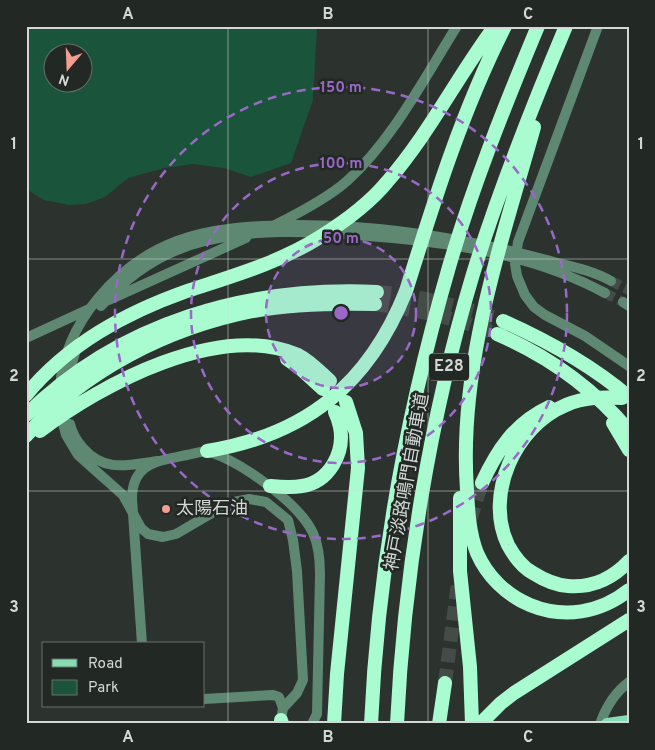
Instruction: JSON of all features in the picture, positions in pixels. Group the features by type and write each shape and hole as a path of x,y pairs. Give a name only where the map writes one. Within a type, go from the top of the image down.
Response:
{"highway":[{"path":"26,395 60,361 84,341 108,326 158,302 280,258 320,238 345,221 386,184 406,160 495,26"},
{"path":"207,452 250,442 289,426 313,412 334,396 370,360 397,314 454,145 474,95 506,26"},
{"name":"神戸淡路鳴門自動車道","path":"371,724 378,627 388,548 400,477 429,340 449,265 473,195 507,101 538,26"},
{"name":"神戸淡路鳴門自動車道","path":"397,724 403,630 413,555 438,417 454,345 474,273 492,219 549,66 566,26"},
{"path":"472,724 472,691 460,570 460,496 469,391 478,339 492,278 549,66"},
{"path":"26,415 55,388 84,367 135,338 192,315 250,300 280,295 343,290 376,298 253,311 195,327 141,349 92,377 71,392 26,436"},
{"path":"627,398 582,362 542,340 500,327 584,385 629,431"},
{"path":"26,442 76,405 116,383 158,365 204,350 254,345 284,350 312,364 326,385"},
{"path":"584,385 614,424 629,450"},
{"path":"482,483 497,452 506,440 533,422 579,401 591,398 627,398"},
{"path":"270,486 304,486 327,475 334,464 340,447 340,407 356,433 358,468 337,674 334,724"},
{"path":"533,422 510,464 500,493 500,522 510,550 528,570 551,583 564,586 577,587 601,581 612,575 629,560"},
{"path":"465,441 467,493 473,541 483,564 500,586 530,605 566,613 596,608 629,590"},
{"path":"480,724 494,709 514,693 629,620"},
{"path":"439,724 444,683"}],"main road":[{"path":"607,724 629,721"}],"street":[{"path":"26,338 284,220 345,182 368,160 389,132 457,26"},
{"path":"598,26 518,242 515,264 517,276 525,295 534,308 584,336 629,366"},
{"path":"283,719 303,680 297,571 288,520 266,502 249,499 229,503 176,534 163,537 148,534 141,528 123,495 88,466 78,448 66,413 69,371 83,332 95,312 122,283 150,264 176,251 204,241 240,235 307,233 399,238 590,271 611,281"},
{"path":"553,265 605,293"},
{"path":"78,448 101,463 122,466 207,452 230,461 270,486 304,519 312,532 319,552 320,574 317,714 312,724"},
{"path":"142,642 132,490 134,480 139,474 158,461"},
{"path":"600,724 604,712 613,698 629,682"},
{"path":"205,699 273,695 279,697 283,719"}],"green space":[{"path":"26,26 317,26 313,100 291,163 251,177 224,168 193,164 165,168 128,178 105,197 86,204 69,205 44,200 26,189"}],"tunnel":[{"path":"611,281 629,290"},
{"path":"377,292 441,302 503,321"},
{"path":"605,293 623,302"},
{"path":"375,304 437,315 497,334"},
{"path":"470,520 482,483"},
{"path":"445,683 458,583"}],"place":[{"name":"太陽石油","path":"166,509"}]}
